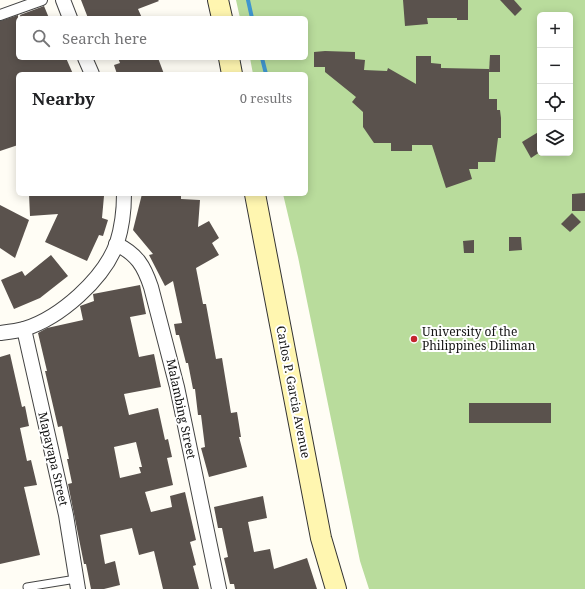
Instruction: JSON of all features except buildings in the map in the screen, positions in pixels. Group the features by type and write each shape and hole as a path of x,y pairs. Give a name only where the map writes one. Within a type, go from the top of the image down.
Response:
{"main road":[{"path":"218,0 222,16"},
{"path":"229,60 232,72"},
{"name":"Carlos P. Garcia Avenue","path":"255,196 321,538 336,589"}],"street":[{"path":"0,15 42,0"},
{"path":"63,0 69,16"},
{"path":"87,60 91,72"},
{"path":"0,333 24,329 48,319 89,285 104,266 116,244 124,212 124,196"},
{"name":"Malambing Street","path":"116,244 130,250 146,273 151,287 177,387 218,589"},
{"name":"Mapayapa Street","path":"24,329 66,515 77,584"}],"lane":[{"path":"27,587 77,584"}],"green space":[{"name":"University of the Philippines Diliman","path":"236,0 585,0 585,589 369,589 360,561 298,257 283,196 308,196 308,72 253,72 250,60 308,60 308,16 240,16"}],"waterway":[{"path":"248,0 252,16"},
{"path":"262,60 266,72"}],"place":[{"name":"University of the Philippines Diliman","path":"414,339"}]}
